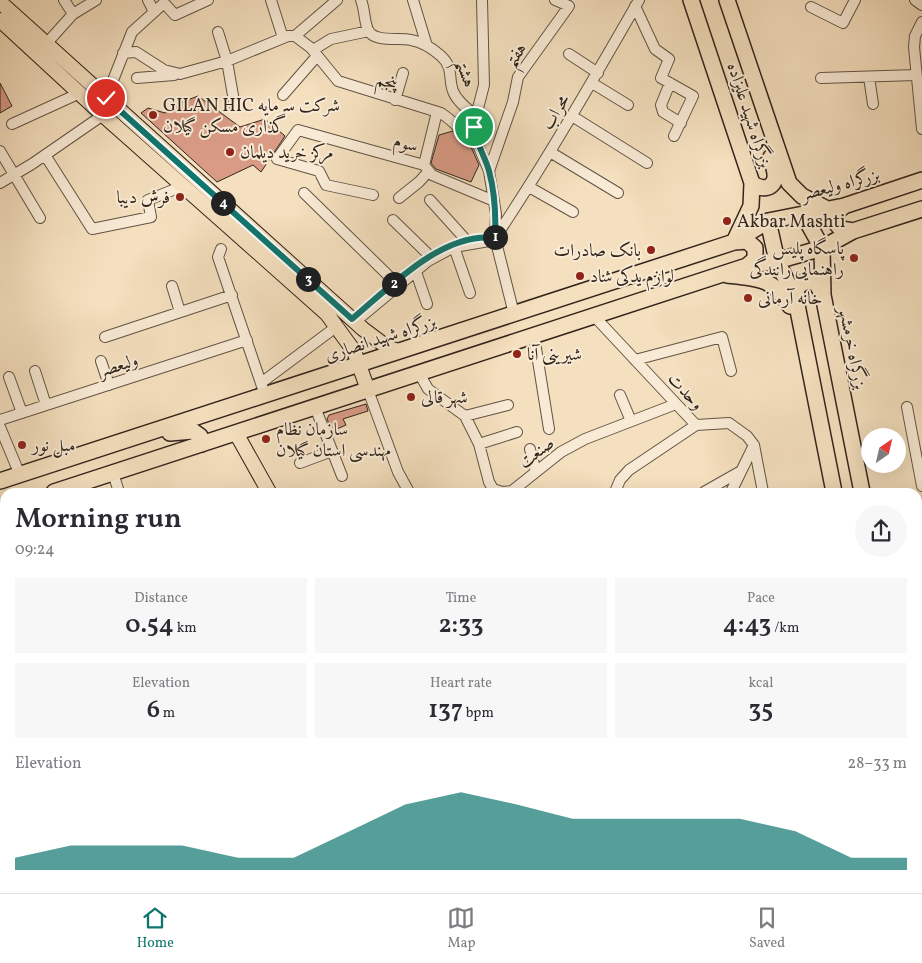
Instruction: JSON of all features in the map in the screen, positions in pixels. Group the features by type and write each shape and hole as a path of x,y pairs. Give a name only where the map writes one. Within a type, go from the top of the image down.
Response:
{"highway":[{"name":"بزرگراه شهید علیزاده","path":"691,0 752,183 751,206 734,242"},
{"name":"بزرگراه شهید علیزاده","path":"727,0 789,183 802,196 827,209"},
{"path":"752,183 759,188 766,188 772,185 775,179 775,172 764,129 765,114"},
{"name":"بزرگراه ولیعصر","path":"768,221 844,206 922,180"},
{"path":"844,206 836,214 836,222 841,229 853,231"},
{"path":"822,248 853,231 922,209"},
{"name":"بزرگراه خرمشهر","path":"803,214 822,248 823,294 861,488"},
{"path":"768,221 777,261 796,300 833,488"},
{"name":"بزرگراه شهید انصاری","path":"66,488 314,407 363,377 398,351 734,242 768,221"},
{"path":"734,242 747,241 755,248 754,259 747,266"},
{"name":"بزرگراه شهید انصاری","path":"0,481 125,440 263,389 363,377 419,373 721,274 822,248"},
{"path":"721,274 759,279 772,284 784,296 800,320"},
{"path":"796,300 797,287 806,281 816,283 823,294"},
{"path":"125,440 189,430 199,434 202,444"}],"main road":[{"path":"0,2 7,24 103,115 327,314 369,357 376,356 379,351 374,338"},
{"path":"0,14 4,14 7,24 46,44 353,320 374,338 398,351"},
{"path":"103,115 106,98"},
{"path":"327,314 354,351 363,377"},
{"path":"236,433 267,488"}],"street":[{"path":"64,0 73,14"},
{"path":"46,44 73,14 96,0"},
{"path":"148,0 154,12"},
{"path":"106,98 132,32 164,3 175,15 208,0"},
{"path":"271,0 283,38"},
{"path":"138,78 180,74 227,61 283,38 295,36 337,0"},
{"path":"283,95 315,53 331,39 368,31 361,0"},
{"path":"413,0 427,46"},
{"path":"482,0 484,85 476,116 475,138 489,171 496,214 495,238 514,314"},
{"name":"هفتم","path":"489,171 513,102 518,76 569,6 555,0"},
{"path":"810,7 842,24 855,0"},
{"path":"915,0 922,5"},
{"path":"637,3 655,49 669,59 661,105 663,112 681,123"},
{"name":"محراب","path":"495,238 529,187 592,84 637,3"},
{"path":"922,22 915,36 918,57 916,75 922,129"},
{"name":"هشتم","path":"368,31 384,38 409,39 427,46 444,58 450,70 452,89 456,96 476,116"},
{"path":"218,32 227,61 234,107"},
{"name":"پنجم","path":"295,36 315,53 338,82 437,112 453,121 461,132 479,146"},
{"path":"123,53 136,52 164,70 180,74"},
{"path":"569,54 598,73"},
{"path":"395,100 403,73"},
{"path":"821,78 916,75"},
{"path":"869,77 873,104"},
{"path":"665,81 693,96 674,136"},
{"path":"592,84 628,105"},
{"path":"12,124 80,93"},
{"path":"399,198 420,182 426,169 437,112"},
{"path":"0,183 103,115"},
{"path":"572,116 647,163"},
{"name":"سوم","path":"373,196 326,185 319,171 277,159 298,130 426,169 494,201"},
{"path":"0,151 40,218"},
{"path":"550,152 618,193"},
{"path":"45,155 92,228 150,217 148,200 183,186"},
{"path":"529,187 574,212"},
{"path":"304,193 396,283"},
{"path":"430,200 467,241"},
{"path":"393,220 431,257"},
{"path":"353,320 396,283 452,243 489,237 495,238"},
{"path":"353,320 416,272 431,257 454,247 489,241 495,238"},
{"path":"454,247 470,293"},
{"path":"221,249 218,257 263,389 336,328"},
{"path":"416,272 427,304"},
{"path":"172,286 180,312"},
{"path":"106,336 232,294"},
{"name":"وحدت","path":"594,316 696,425 729,423 747,436 754,445"},
{"path":"534,336 549,429"},
{"path":"635,360 722,337 730,371"},
{"name":"ولیعصر","path":"0,420 247,340"},
{"path":"101,362 109,385"},
{"path":"35,371 46,405"},
{"name":"صنعت","path":"419,373 428,389 465,416 479,444 488,482 492,488"},
{"path":"9,377 22,413"},
{"path":"363,377 398,472 407,488"},
{"path":"620,395 631,421"},
{"name":"صنعت","path":"516,488 561,452 585,439 676,404"},
{"path":"465,416 508,405"},
{"path":"314,407 342,476"},
{"path":"907,407 922,486"},
{"path":"617,488 620,480 629,470 696,425"},
{"path":"0,428 20,475"},
{"path":"479,444 517,432"},
{"path":"733,488 754,445"},
{"path":"754,445 762,488"},
{"path":"530,449 536,472"},
{"path":"300,463 332,451"},
{"path":"711,488 741,471"},
{"path":"113,473 119,488"}],"building":[{"path":"0,83 12,106 0,113"},
{"name":"مرکز خرید دیلمان","path":"198,96 240,127 265,119 285,136 261,172 253,165 217,182 141,113 148,108 165,113 180,103"},
{"path":"453,131 472,149 479,165 471,182 436,169 431,163 439,135"},
{"path":"366,404 368,411 343,419 346,425 332,431 327,419 329,415"}],"place":[{"name":"GILAN HIC شرکت سرمایه گذاری مسکن گیلان","path":"153,115"},
{"name":"مرکز خرید دیلمان","path":"230,152"},
{"name":"فرش دیبا","path":"180,197"},
{"name":"Akbar Mashti","path":"727,221"},
{"name":"بانک صادرات","path":"651,250"},
{"name":"پاسگاه پلیس راهنمایی رانندگی","path":"854,258"},
{"name":"لوازم یدکی شاد","path":"580,276"},
{"name":"خانه آرمانی","path":"748,298"},
{"name":"شیرینی آنا","path":"517,354"},
{"name":"شهر قالی","path":"411,397"},
{"name":"سازمان نظام مهندسی استان گیلان","path":"266,439"},
{"name":"مبل نور","path":"22,445"}],"route":[{"path":"106,98 352,319 426,258 452,243 489,237 495,238 496,214 489,171 475,138 474,127"}]}
